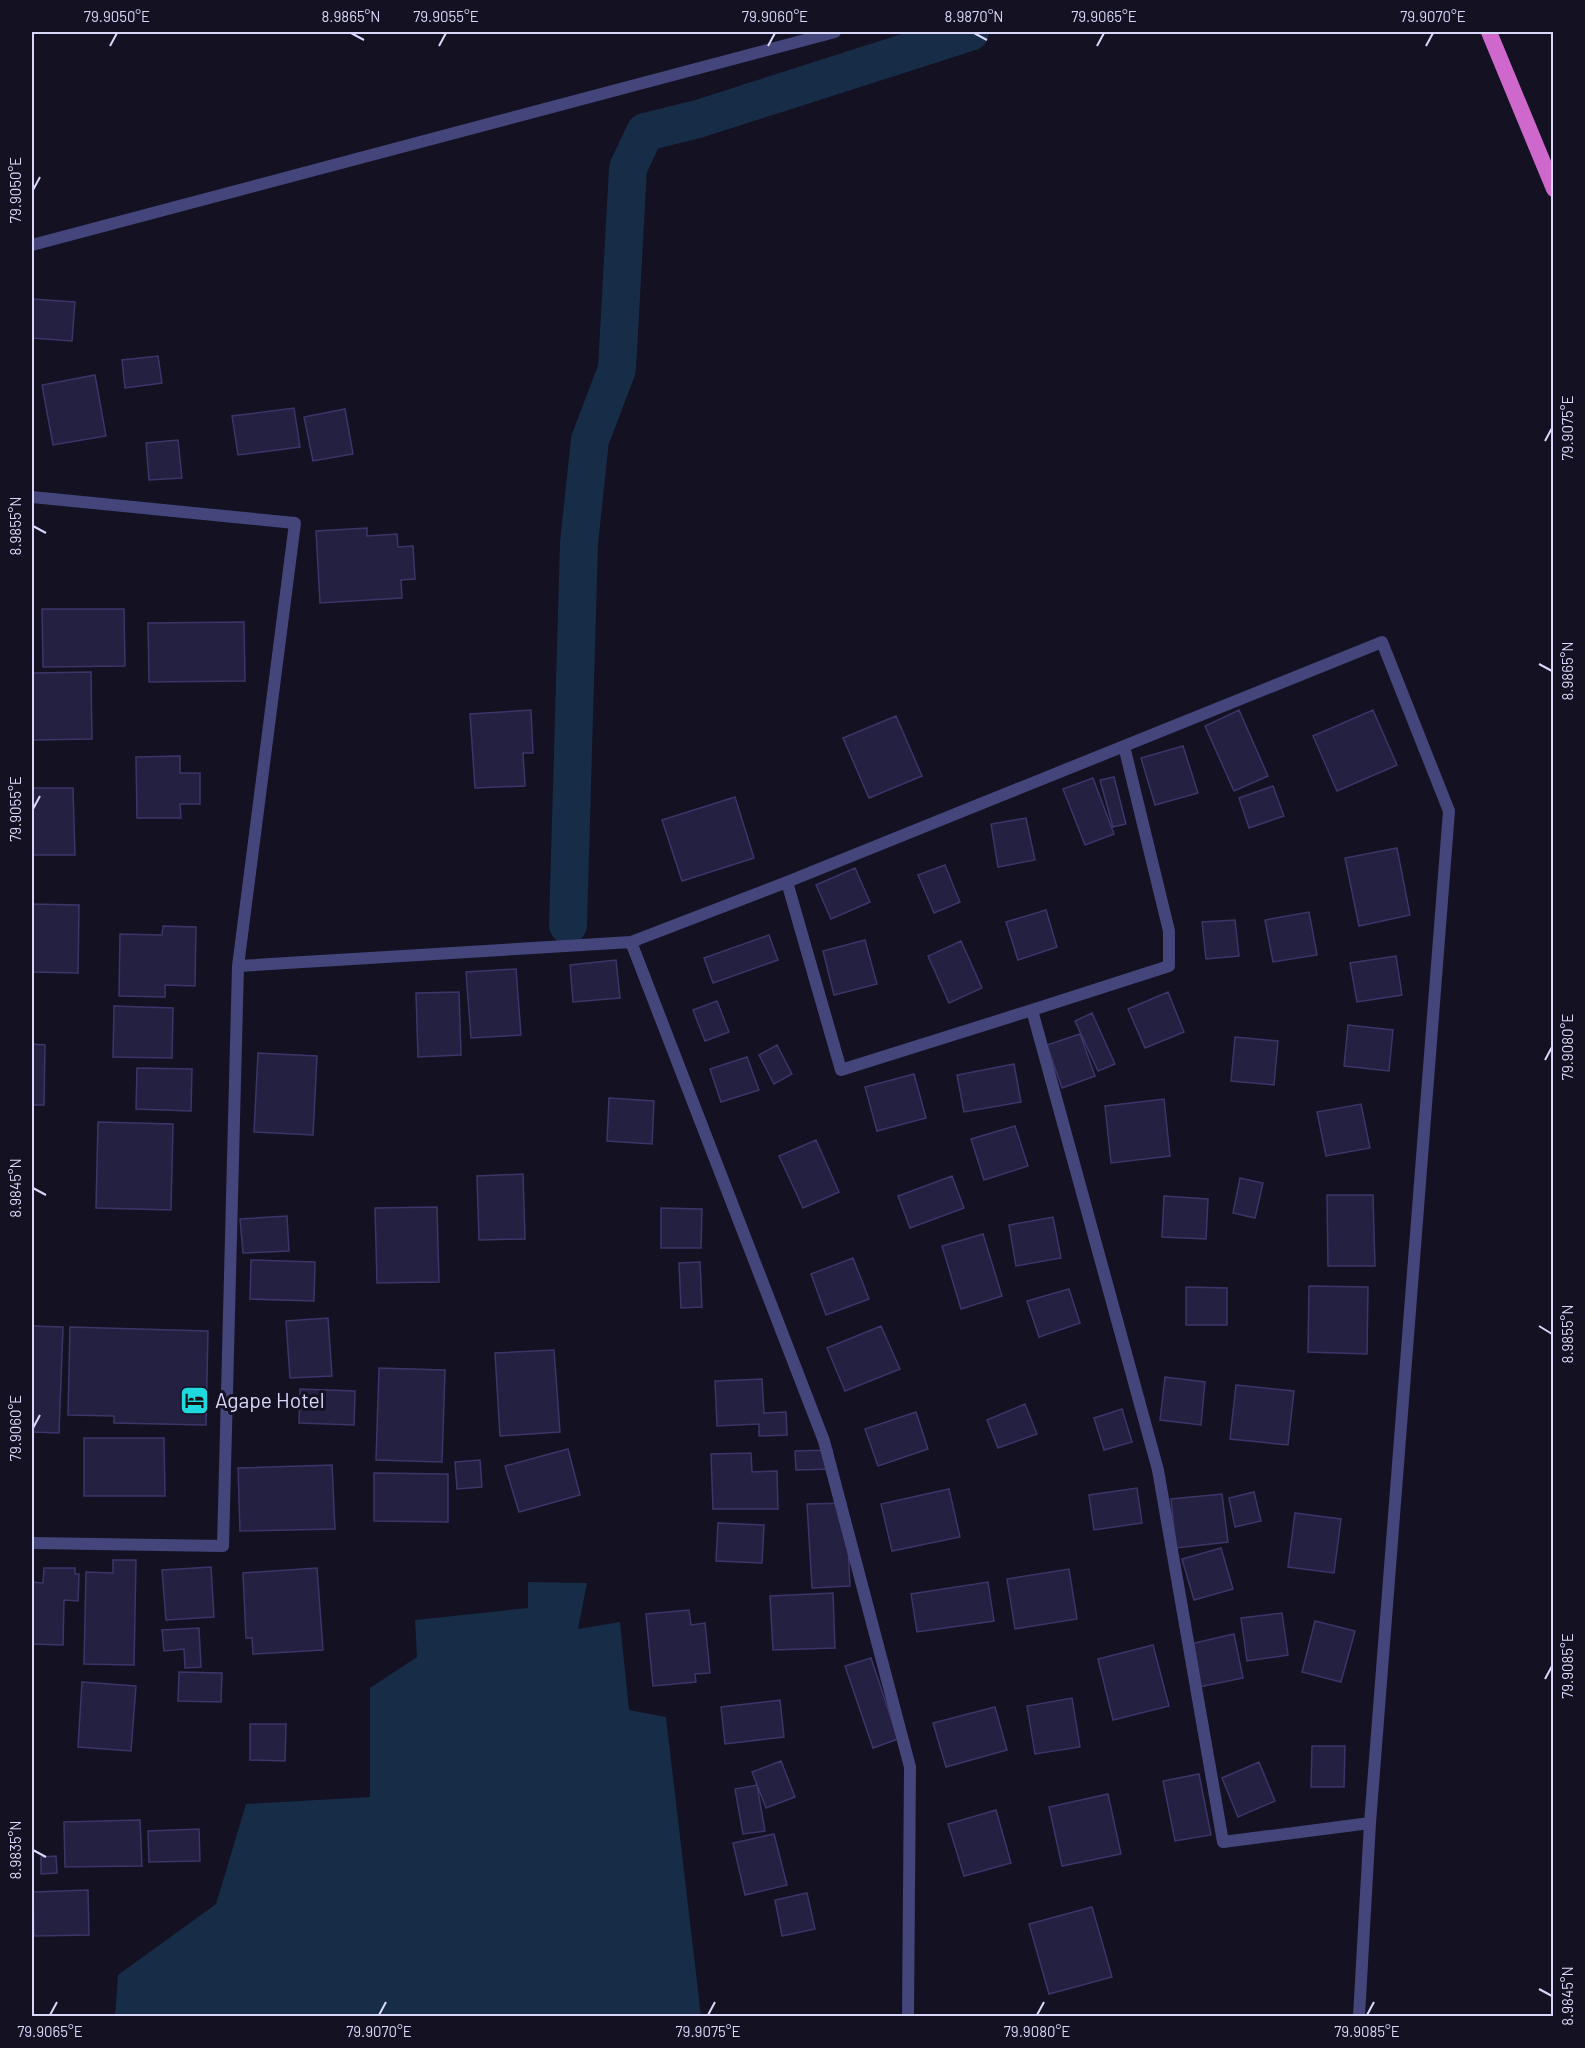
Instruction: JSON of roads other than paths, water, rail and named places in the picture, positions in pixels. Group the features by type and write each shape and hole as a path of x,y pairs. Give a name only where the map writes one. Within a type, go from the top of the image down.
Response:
{"highway":[{"path":"1489,32 1554,189"}],"street":[{"path":"32,245 835,32"},
{"path":"32,497 295,523 237,966 223,1546 32,1543"},
{"path":"237,966 631,942 788,882 1382,642 1449,811 1370,1823 1359,2016"},
{"path":"788,882 841,1070 1169,966 1169,931 1124,746"},
{"path":"631,942 825,1441 910,1767 908,2016"},
{"path":"1032,1010 1158,1470 1223,1842 1370,1823"}],"water":[{"path":"528,1582 587,1583 578,1629 620,1622 629,1710 666,1717 701,2016 115,2016 118,1975 216,1904 246,1804 370,1797 370,1688 417,1657 415,1620 528,1608"}],"waterway":[{"path":"568,925 579,543 590,440 617,369 628,168 645,132 698,119 970,32"}],"place":[{"name":"Agape Hotel","path":"194,1401"}]}
